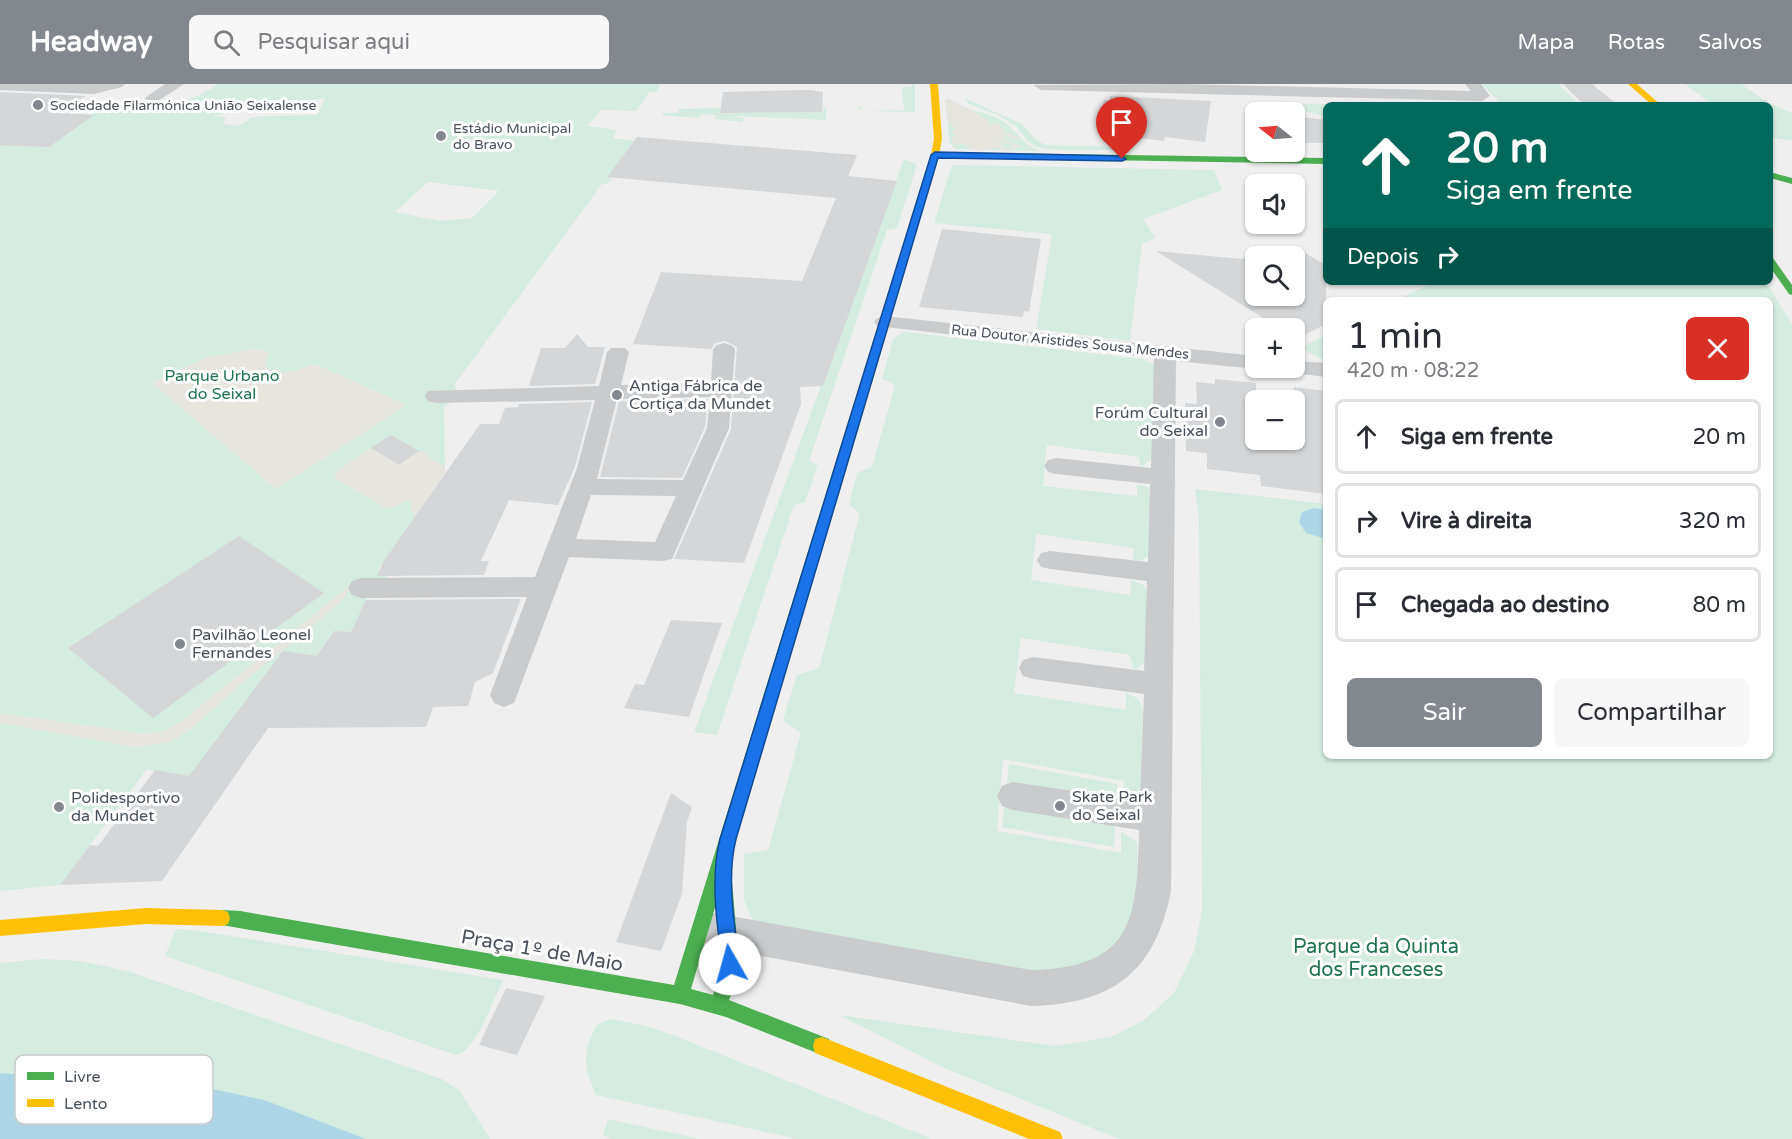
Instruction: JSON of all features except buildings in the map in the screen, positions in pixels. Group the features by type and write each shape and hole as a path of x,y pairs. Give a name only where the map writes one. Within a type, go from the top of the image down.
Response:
{"street":[{"path":"0,85 94,89 117,84"},
{"path":"153,98 176,84"},
{"path":"680,995 714,930 724,856 935,155 938,139 934,84"},
{"path":"1041,85 1482,96 1473,84"},
{"path":"1615,84 1636,102"},
{"path":"1632,84 1653,102"},
{"path":"935,155 1323,161"},
{"path":"1773,176 1792,183"},
{"path":"1773,186 1792,183"},
{"path":"1773,264 1792,292"},
{"name":"Rua Doutor Aristides Sousa Mendes","path":"884,322 1245,362"},
{"path":"560,547 663,552 718,428 724,349"},
{"path":"504,694 582,487 609,393 618,351"},
{"path":"714,930 1000,984 1054,989 1074,986 1095,979 1115,968 1132,951 1144,932 1151,911 1154,891 1165,353"},
{"path":"1305,368 1323,370"},
{"path":"436,396 722,390"},
{"path":"1056,466 1162,477"},
{"path":"582,487 691,488"},
{"path":"1050,560 1160,573"},
{"path":"361,588 544,587"},
{"path":"1033,668 1158,684"},
{"path":"1013,796 1156,818"},
{"path":"718,1006 729,977 714,930 724,856"},
{"name":"Praça 1º de Maio","path":"0,928 146,916 240,918 680,995 718,1006 1053,1139"}],"green space":[{"name":"Parque Urbano do Seixal","path":"218,84 660,84 657,92 649,92 636,111 601,110 587,126 617,130 613,138 634,141 607,177 612,178 607,184 602,184 454,385 457,389 450,403 444,407 445,473 378,569 387,577 377,598 367,598 351,632 334,631 317,656 189,776 147,769 60,885 0,891 0,110 93,115 91,112 112,104 184,100 198,96","holes":["325,98 317,115 264,116 250,118 245,123 236,126 223,124 226,118 214,116 238,109 248,102 263,102 264,107 272,107","428,182 499,191 472,218 440,221 395,212"]},
{"path":"912,84 915,84 915,112 865,111 904,110 902,87 912,87"},
{"path":"1482,84 1558,84 1577,102 1499,102"},
{"path":"1685,84 1741,84 1768,102 1709,102"},
{"path":"964,98 1022,124 1035,139 1045,145 1119,147 1129,150 1057,150 1036,147 1016,126 998,115 969,104"},
{"path":"949,99 961,106 1001,120 1028,145 1041,151 955,149 950,143 945,100"},
{"path":"1305,104 1323,104 1323,115 1305,111"},
{"path":"1773,105 1792,113 1792,140 1773,138"},
{"path":"823,107 826,107 826,120 731,116 744,118 742,122 714,119 716,115 702,114 699,118 661,115 678,113 679,109 721,108 721,113 823,112"},
{"path":"904,159 916,164 916,168 897,228 887,230 809,461 818,465 805,502 794,505 717,735 694,732"},
{"path":"952,165 1214,170 1222,190 1143,219 1155,238 1142,244 1130,341 1036,329 1052,234 934,223"},
{"name":"Parque da Quinta dos Franceses","path":"1428,285 1768,285 1792,324 1792,1139 1119,1139 942,1067 839,1015 1055,1046 1111,1037 1144,1020 1174,993 1195,949 1202,909 1199,516 1195,489 1323,504 1323,759 1773,759 1773,297 1403,297"},
{"path":"904,332 1143,359 1155,365 1152,459 1141,467 1139,457 1047,445 1043,486 1137,496 1137,485 1148,487 1151,494 1149,555 1141,561 1133,560 1134,548 1036,534 1031,580 1130,595 1131,580 1144,585 1149,595 1146,662 1134,670 1130,655 1021,638 1014,693 1126,710 1126,693 1137,698 1143,708 1142,784 1135,798 1123,799 1124,781 1003,759 997,831 1121,853 1121,832 1137,842 1138,894 1133,923 1102,961 1051,976 754,923 744,900 744,854 768,850 801,733 783,720 797,675 819,668 860,513 849,505 857,473 872,467 895,385 882,379 893,339"},
{"path":"1323,336 1323,360 1305,350 1305,346"},
{"name":"Skate Park do Seixal","path":"1009,764 1117,784 1114,847 1002,827"},
{"path":"176,929 503,980 477,1035 463,1052 456,1055 165,956"},
{"path":"42,959 80,961 127,971 442,1079 460,1091 490,1139 0,1139 0,963"},
{"path":"610,1019 643,1025 670,1034 932,1139 798,1139 596,1095 587,1068 586,1052 597,1025"},
{"path":"608,1119 701,1139 613,1139 603,1135"}],"sand":[{"path":"949,99 986,118 991,126 992,123 1001,124 999,127 1004,132 1019,138 1022,142 1003,134 1007,139 999,140 1031,148 1021,146 1014,149 1009,148 1014,145 997,142 1012,152 994,148 975,150 962,144 953,144 952,137 956,134 951,132 956,129 948,122 945,100"},
{"path":"255,349 269,352 265,365 273,373 295,371 315,364 407,405 276,489 152,383 208,357"},
{"path":"370,448 399,464 419,451 426,452 431,459 445,467 445,473 416,515 411,510 411,501 386,508 334,478 337,471"},
{"path":"353,583 340,603 240,685 190,730 170,742 135,747 0,723 0,713 147,734 165,731 183,720"}],"water":[{"path":"1314,508 1323,510 1323,538 1306,533 1299,522 1302,512"},
{"path":"0,1073 15,1074 15,1124 213,1124 213,1089 267,1101 366,1139 0,1139"}],"traffic: fast":[{"path":"935,155 1323,161"},
{"path":"1773,176 1792,181"},
{"path":"1773,264 1792,292"},
{"path":"680,995 856,416"},
{"path":"718,1006 729,977 730,964 724,881"},
{"path":"222,918 240,919 680,995 726,1008 822,1046"}],"traffic: slow":[{"path":"856,416 935,155 938,139 934,84"},
{"path":"1632,84 1653,102"},
{"path":"0,928 146,916 222,918"},
{"path":"822,1046 1053,1139"}],"place":[{"name":"Sociedade Filarmónica União Seixalense","path":"38,105"},
{"name":"Estádio Municipal do Bravo","path":"441,136"},
{"name":"Antiga Fábrica de Cortiça da Mundet","path":"617,395"},
{"name":"Forúm Cultural do Seixal","path":"1220,422"},
{"name":"Pavilhão Leonel Fernandes","path":"180,644"},
{"name":"Skate Park do Seixal","path":"1060,806"},
{"name":"Polidesportivo da Mundet","path":"59,807"}],"route":[{"path":"730,964 724,904 724,856 728,839 935,155 1122,159"}]}
